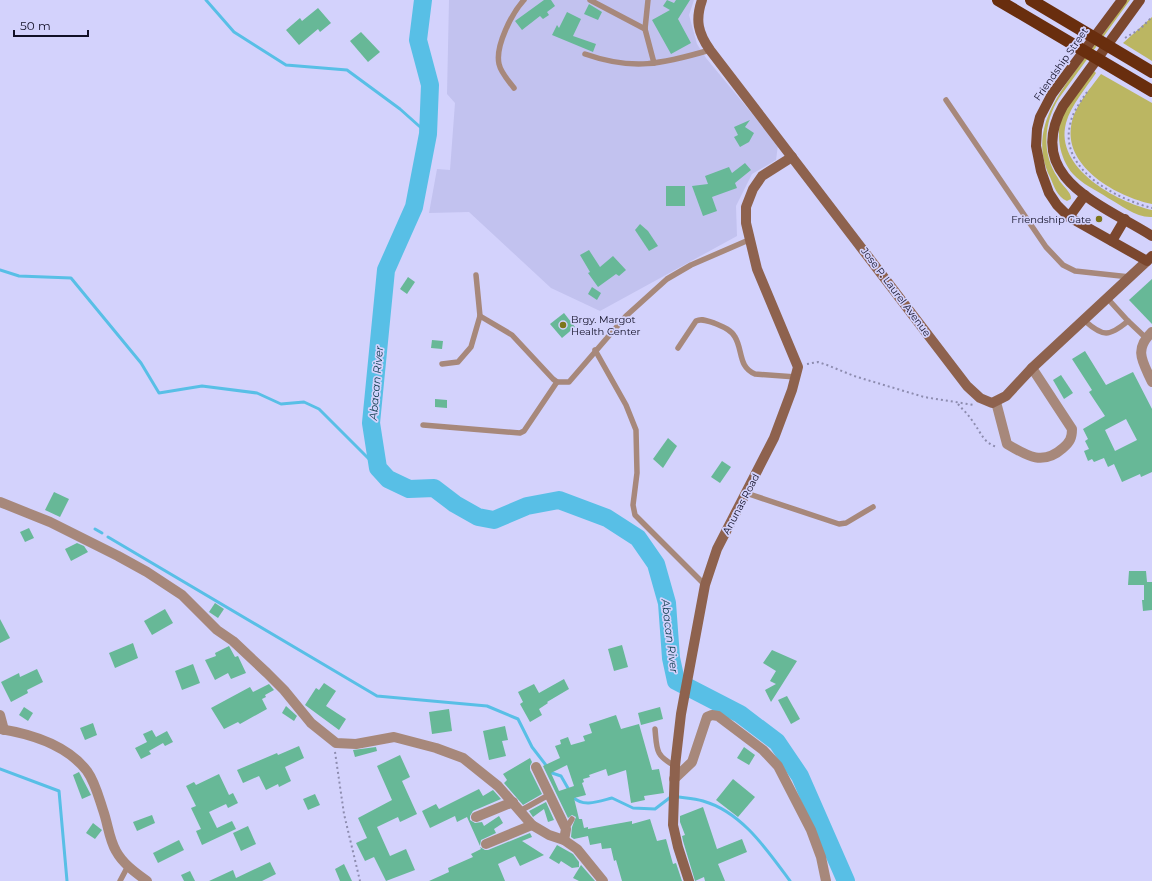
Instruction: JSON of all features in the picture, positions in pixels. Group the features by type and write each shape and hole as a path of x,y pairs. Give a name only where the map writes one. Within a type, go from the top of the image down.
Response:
{"highway":[{"path":"998,0 1152,91"},
{"path":"1031,0 1081,30 1120,46 1152,72"}],"main road":[{"name":"Friendship Street","path":"1122,0 1052,94 1040,117 1037,128 1038,160 1049,193 1057,205 1069,217 1112,241 1149,258"},
{"path":"1140,0 1063,106 1052,130 1053,152 1057,164 1068,182 1085,195 1152,236"},
{"path":"1069,217 1085,195"},
{"path":"1112,241 1125,220"}],"street":[{"name":"Jose P. Laurel Avenue","path":"702,0 697,20 703,40 710,50 967,386 980,398 992,402"},
{"path":"792,157 762,176 753,189 746,207 745,216 751,239 753,255 762,283 798,366"},
{"path":"1032,368 1072,430 1072,437 1058,453 1046,459 1029,455 1007,444 992,402 1006,396 1032,368 1108,299 1149,258"},
{"path":"1149,335 1142,344 1142,361 1152,382"},
{"name":"Anunas Road","path":"689,881 675,836 674,782 681,714 705,584 715,555 774,438 796,377 798,366"},
{"path":"0,502 50,522 118,556 182,595 217,630 232,641 267,673 284,690 311,723 336,743 345,745 394,737 446,751 463,758 513,802 532,825 550,835 564,840 584,856 603,881"},
{"path":"0,715 2,730 26,734 47,742 78,760 88,772 97,792 116,851 128,866 147,881"},
{"path":"674,782 692,762 707,717 712,715 718,716 763,750 778,766 811,830 821,857 826,881"},
{"path":"536,767 566,829 564,840"},
{"path":"476,817 513,802"},
{"path":"486,844 532,825"}],"lane":[{"path":"514,88 505,76 499,64 498,52 515,10 524,0"},
{"path":"590,0 645,28"},
{"path":"648,0 645,28 654,63"},
{"path":"585,54 621,64 654,63 684,58 710,50"},
{"path":"946,100 1046,247 1060,262 1075,271 1131,277"},
{"path":"480,316 512,335 557,382 569,382 595,350 646,296 667,279 691,265 751,239"},
{"path":"442,364 458,362 464,357 471,347 480,316 476,275"},
{"path":"1108,299 1128,321 1149,335"},
{"path":"678,348 696,321 705,320 725,328 735,337 743,363 749,372 755,374 796,377"},
{"path":"1084,321 1097,331 1108,334 1116,331 1128,321"},
{"path":"595,350 626,405 636,430 637,473 633,505 635,515 705,584"},
{"path":"423,425 520,433 524,431 557,382"},
{"path":"746,493 839,524 846,523 873,507"},
{"path":"655,729 658,754 665,761 675,766"},
{"path":"520,811 545,797"},
{"path":"566,829 572,819"},
{"path":"120,881 128,866"}],"path":[{"path":"1120,46 1140,29 1152,16"},
{"path":"1087,91 1076,109 1069,126 1070,149 1074,159 1085,173 1113,192 1134,203 1152,208"},
{"path":"798,366 818,362 854,376 924,397 982,406 992,402"},
{"path":"957,403 973,421 987,443 997,447 1007,444"},
{"path":"328,738 335,749 344,814 360,881"}],"shaded area":[{"path":"449,0 694,0 689,15 697,44 706,58 778,145 776,160 752,174 736,206 737,236 600,311 551,288 469,212 429,213 437,169 450,170 455,103 447,94"},
{"path":"1127,0 1130,0 1059,98 1050,117 1046,138 1049,158 1059,181 1071,196 1071,199 1067,201 1056,191 1044,160 1042,144 1044,129 1049,114 1065,86"},
{"path":"1152,17 1152,61 1123,43"},
{"path":"1094,71 1096,73 1075,103 1068,116 1065,139 1069,154 1079,168 1091,180 1106,191 1122,199 1152,210 1152,217 1146,217 1134,213 1085,184 1073,174 1064,160 1059,136 1059,128 1063,113 1073,97"},
{"path":"1101,74 1152,103 1152,204 1124,195 1096,178 1085,168 1076,155 1071,142 1072,120 1078,106"}],"building":[{"path":"544,0 551,0 555,6 547,12 549,15 543,19 540,16 522,30 515,21"},
{"path":"667,0 674,3 676,0 690,0 678,19 691,43 671,54 652,20 670,10 663,6"},
{"path":"589,4 602,12 598,20 584,14"},
{"path":"318,8 331,23 320,32 318,29 299,45 286,30 300,18 302,21"},
{"path":"567,12 581,19 573,36 596,44 593,52 552,35 557,25 559,28"},
{"path":"361,32 380,52 368,62 350,41"},
{"path":"750,120 745,127 754,133 749,142 740,147 734,137 738,135 734,127"},
{"path":"745,163 751,170 735,183 737,188 712,197 717,211 703,216 692,186 708,184 705,176 729,167 732,173"},
{"path":"666,186 685,186 685,206 666,206"},
{"path":"640,224 648,231 658,246 649,251 635,230"},
{"path":"589,250 600,267 613,256 626,270 619,276 616,274 598,287 588,273 590,272 580,255"},
{"path":"408,277 415,282 407,294 400,289"},
{"path":"1152,279 1152,324 1129,300"},
{"path":"592,287 601,293 597,300 588,294"},
{"name":"Brgy. Margot Health Center","path":"564,313 575,327 562,338 550,324"},
{"path":"432,340 443,341 442,349 431,348"},
{"path":"1085,351 1106,385 1133,372 1152,409 1152,472 1141,477 1140,474 1122,482 1114,464 1108,467 1104,458 1094,462 1092,459 1088,461 1084,451 1089,449 1085,441 1088,439 1083,429 1105,416 1089,392 1092,390 1072,359","holes":["1126,419 1137,440 1115,451 1105,430"]},
{"path":"1061,375 1073,393 1064,399 1053,380"},
{"path":"435,399 447,400 447,408 435,407"},
{"path":"668,438 677,446 663,468 653,459"},
{"path":"722,461 731,467 720,483 711,477"},
{"path":"54,492 69,499 60,517 45,510"},
{"path":"29,528 34,538 25,542 20,532"},
{"path":"77,543 84,546 88,552 71,561 65,549"},
{"path":"1129,571 1146,571 1147,582 1152,582 1152,610 1143,611 1142,600 1144,600 1144,585 1128,585"},
{"path":"215,603 224,609 218,618 209,612"},
{"path":"165,609 173,623 152,635 144,621"},
{"path":"0,619 10,638 0,643"},
{"path":"133,643 138,658 115,668 109,653"},
{"path":"622,645 628,667 614,671 608,649"},
{"path":"229,646 235,657 238,656 246,673 231,679 228,673 215,680 205,660 216,656 215,653"},
{"path":"772,650 797,661 771,702 765,690 776,684 770,681 776,671 763,663"},
{"path":"193,664 200,683 182,690 175,671"},
{"path":"37,669 43,682 27,690 28,693 11,702 1,682 19,673 20,677"},
{"path":"564,679 569,689 547,702 548,703 539,709 542,715 530,722 520,704 523,702 518,692 534,684 539,693"},
{"path":"324,683 336,691 326,706 346,719 339,730 305,705 316,688 319,690"},
{"path":"269,684 274,690 265,695 266,697 262,699 267,709 240,724 238,722 224,729 211,708 250,687 253,692"},
{"path":"787,696 800,719 791,724 778,700"},
{"path":"286,706 297,716 294,721 282,713"},
{"path":"24,707 33,713 28,721 19,715"},
{"path":"660,707 663,719 641,725 638,713"},
{"path":"449,709 452,731 432,734 429,712"},
{"path":"616,715 621,729 639,724 652,770 659,769 664,793 644,796 645,800 631,803 626,770 608,776 606,769 589,775 590,777 583,779 584,782 582,783 586,795 574,798 579,819 582,819 584,828 588,827 588,829 632,821 632,824 650,819 657,841 666,839 673,864 676,863 682,881 622,881 616,860 614,861 611,848 602,849 601,843 590,845 588,836 574,839 571,837 572,827 576,817 572,815 568,818 543,766 560,758 555,746 561,744 560,740 568,737 571,745 585,741 583,736 592,733 589,724","holes":["567,765 574,786 559,791 551,773"]},
{"path":"93,723 97,735 85,740 80,728"},
{"path":"505,726 508,740 502,741 506,756 489,760 483,731"},
{"path":"152,730 156,737 167,731 173,742 165,746 163,743 149,751 151,754 141,759 135,748 147,742 143,734"},
{"path":"299,746 304,758 285,767 291,781 279,787 278,784 266,790 259,776 243,783 237,770 277,753 278,755"},
{"path":"376,747 377,751 355,757 353,750"},
{"path":"744,747 755,755 749,765 737,758"},
{"path":"400,755 410,777 402,781 417,814 400,822 398,817 377,827 390,856 406,849 415,870 386,881 374,857 365,861 356,843 367,838 358,818 392,800 377,766"},
{"path":"530,758 532,762 530,770 542,794 523,805 504,783 507,780 503,774"},
{"path":"79,772 91,795 82,799 73,775"},
{"path":"219,774 229,795 233,793 238,803 228,808 226,804 209,812 217,828 232,821 236,829 202,845 196,831 201,829 191,808 196,806 186,786 194,782 196,785"},
{"path":"733,779 755,797 738,817 716,800"},
{"path":"479,789 483,796 493,790 501,799 473,811 470,816 470,820 475,823 482,822 484,826 499,816 503,823 494,829 496,833 481,840 480,846 467,817 457,822 455,816 430,828 422,811 436,804 439,809"},
{"path":"315,794 320,805 308,810 303,799"},
{"path":"546,802 554,820 548,822 544,809 533,817 529,811"},
{"path":"703,807 717,849 742,839 747,852 718,864 725,881 705,881 704,877 695,881 683,841 682,836 685,835 680,822 680,816"},
{"path":"152,815 155,823 137,831 133,822"},
{"path":"93,823 102,830 95,839 86,833"},
{"path":"248,826 256,844 241,851 233,833"},
{"path":"530,833 532,837 522,841 544,855 520,866 515,856 498,864 505,881 429,881 449,872 448,868 473,857 471,854 481,849 480,847 488,850"},
{"path":"179,840 184,850 158,863 153,853"},
{"path":"557,845 573,854 579,862 579,867 572,868 561,861 559,864 549,858"},
{"path":"270,862 276,874 262,881 209,881 233,870 236,878"},
{"path":"344,864 352,881 340,881 335,869"},
{"path":"581,865 595,881 579,881 573,878"},
{"path":"190,871 195,881 184,881 181,875"}],"waterway":[{"path":"206,0 234,32 286,65 347,70 400,109 428,134"},
{"name":"Abacan River","path":"423,0 418,40 430,85 428,134 414,207 386,270 371,423 378,468 388,479 409,489 434,488 455,504 478,517 494,520 527,506 559,500 607,518 638,538 656,564 667,603 671,658 676,681 740,714 777,742 800,776 846,881"},
{"path":"0,270 19,276 71,278 141,363 159,393 202,386 257,393 281,404 304,402 319,409 378,468"},
{"path":"95,529 102,533"},
{"path":"108,537 377,696 487,706 518,719 532,747 552,773 561,776 569,790"},
{"path":"0,769 59,791 67,881"},
{"path":"573,797 587,803 612,798 633,808 655,809 672,796 699,800 717,806 742,823 763,845 790,881"}],"place":[{"name":"Friendship Gate","path":"1099,219"},
{"name":"Brgy. Margot Health Center","path":"563,325"}]}
